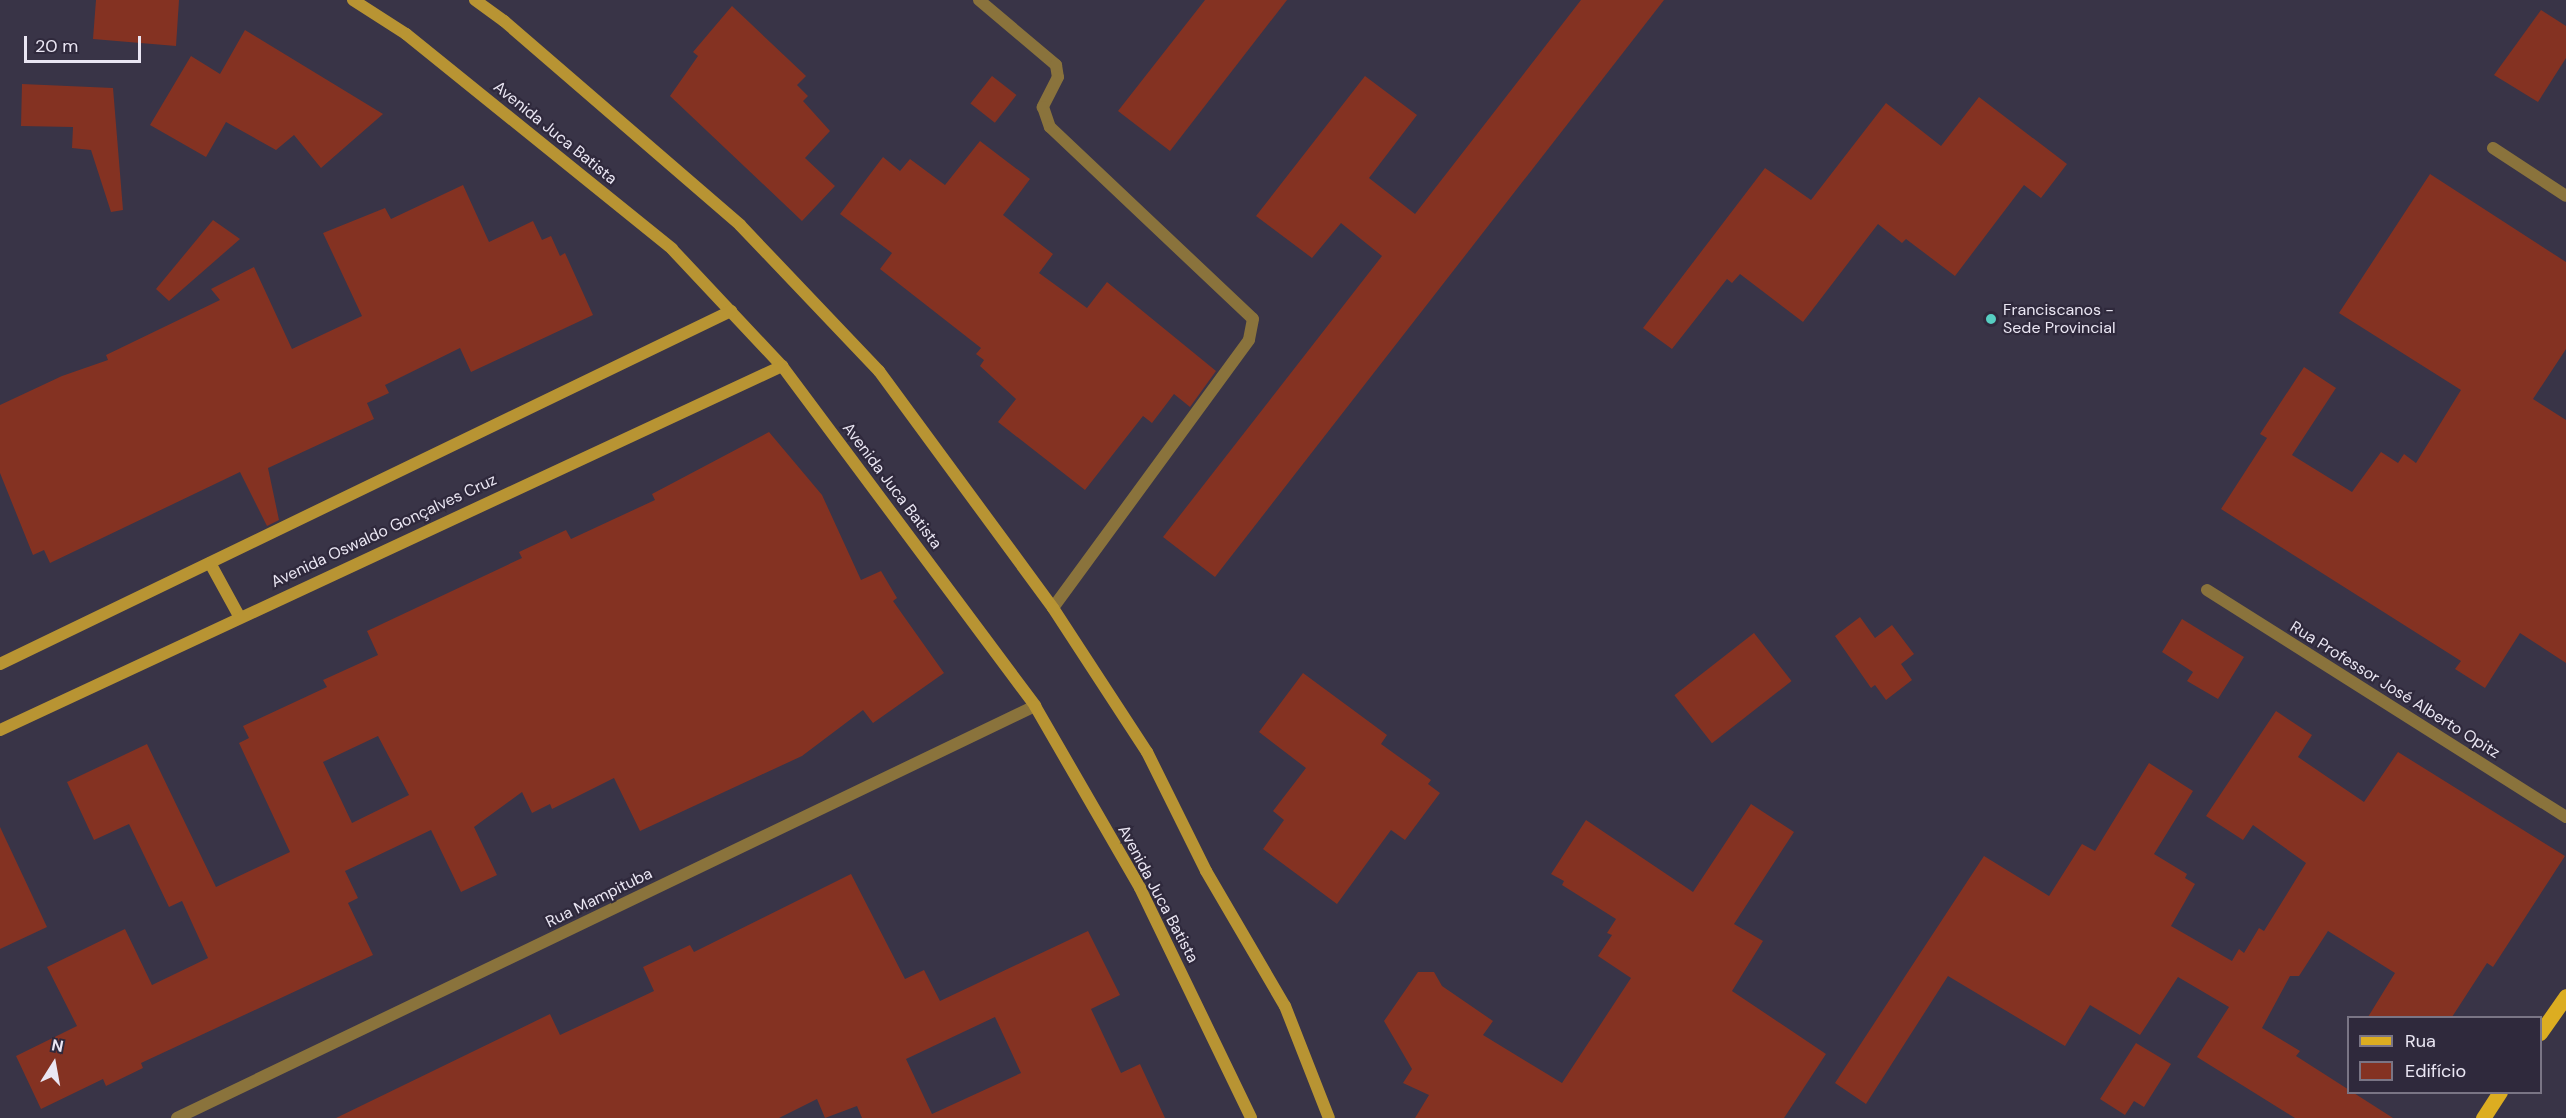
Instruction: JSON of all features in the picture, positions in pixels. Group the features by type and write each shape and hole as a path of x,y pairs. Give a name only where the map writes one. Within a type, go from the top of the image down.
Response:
{"main road":[{"name":"Avenida Juca Batista","path":"353,0 406,34 672,249 782,366 1035,706 1140,888 1251,1118"},
{"path":"475,0 504,21 740,225 879,371 1053,608 1147,752 1206,871 1285,1006 1329,1118"},
{"path":"0,664 731,311"},
{"name":"Avenida Oswaldo Gonçalves Cruz","path":"0,730 239,616 782,366"},
{"path":"210,563 239,616"},
{"path":"2542,1032 2566,996"},
{"path":"2483,1118 2499,1094"}],"street":[{"path":"979,0 1056,66 1058,77 1043,107 1050,128 1253,319 1249,340 1053,608"},
{"path":"2493,148 2566,196"},
{"name":"Rua Professor José Alberto Opitz","path":"2207,590 2566,817"},
{"name":"Rua Mampituba","path":"177,1118 1035,706"}],"building":[{"path":"96,0 179,0 176,46 93,39"},
{"path":"1205,0 1287,0 1170,151 1118,111"},
{"path":"1581,0 1664,0 1215,577 1163,537 1382,256 1341,223 1312,258 1256,216 1365,76 1417,115 1369,178 1415,214"},
{"path":"732,6 806,76 797,85 808,96 803,101 830,131 805,158 835,186 802,221 670,96 698,56 693,52"},
{"path":"2541,10 2566,26 2566,58 2538,102 2494,75"},
{"path":"245,30 383,114 321,168 294,135 276,150 226,122 206,157 150,125 191,56 220,74"},
{"path":"992,76 1016,95 995,123 970,104"},
{"path":"22,84 113,88 123,210 111,212 91,150 72,148 73,127 21,126"},
{"path":"1979,97 2067,164 2041,198 2024,185 1955,276 1906,239 1902,243 1878,224 1803,322 1740,274 1732,283 1727,279 1672,349 1643,328 1765,168 1811,200 1886,103 1941,146"},
{"path":"980,141 1030,179 1003,215 1053,254 1039,273 1087,308 1107,282 1216,371 1190,407 1174,394 1152,423 1143,416 1085,490 998,422 1016,399 980,366 984,360 976,354 981,348 880,269 892,253 840,214 883,157 900,171 910,159 945,185"},
{"path":"2430,174 2566,262 2566,349 2533,399 2566,420 2566,663 2520,633 2485,688 2455,669 2461,661 2221,509 2267,438 2260,434 2304,367 2336,388 2292,455 2352,492 2381,452 2398,463 2404,454 2416,463 2461,390 2339,313"},
{"path":"463,185 489,242 533,221 542,240 551,236 560,256 565,253 593,315 471,372 460,348 385,385 389,393 367,403 374,419 268,468 279,520 267,526 240,472 50,563 44,550 33,555 0,473 0,405 62,376 108,360 106,355 220,300 211,289 254,267 292,349 362,316 323,233 385,208 391,219"},
{"path":"213,220 240,239 169,301 156,289"},
{"path":"769,432 822,495 861,580 881,571 897,598 893,601 944,673 873,723 863,710 802,756 640,831 614,778 552,809 550,804 532,813 522,792 474,827 497,875 461,892 431,830 345,871 358,898 348,903 373,955 141,1063 143,1068 106,1086 103,1079 41,1109 16,1056 77,1026 47,967 125,929 152,985 208,958 182,901 169,907 129,824 94,840 67,782 147,744 216,887 290,852 239,743 249,738 243,726 327,687 323,680 378,655 367,631 522,558 519,552 566,530 571,539 655,500 652,494","holes":["378,736 409,795 352,823 323,762"]},
{"path":"1860,617 1875,638 1892,625 1914,654 1901,664 1912,680 1886,700 1875,685 1871,688 1835,636"},
{"path":"2182,619 2244,657 2218,699 2187,681 2193,672 2162,652"},
{"path":"1754,633 1792,681 1712,743 1674,695"},
{"path":"1303,673 1387,735 1381,744 1431,780 1428,784 1440,793 1405,840 1391,830 1337,904 1263,849 1284,820 1273,811 1306,768 1259,732"},
{"path":"2276,711 2312,735 2298,757 2364,802 2398,752 2565,856 2493,967 2487,963 2453,1016 2369,1016 2395,973 2328,931 2299,976 2290,976 2262,1028 2300,1051 2296,1056 2347,1089 2347,1094 2355,1094 2393,1118 2295,1118 2197,1057 2229,1007 2178,977 2140,1035 2090,1005 2065,1046 1948,976 1866,1104 1835,1083 1984,856 2049,896 2082,844 2095,851 2149,763 2193,791 2154,854 2187,874 2185,878 2195,884 2171,926 2232,961 2239,949 2244,953 2259,928 2264,931 2306,863 2253,825 2243,840 2206,816"},
{"path":"1751,804 1794,832 1734,924 1763,941 1732,991 1826,1054 1784,1118 1415,1118 1429,1095 1403,1083 1412,1069 1384,1021 1418,972 1434,972 1442,986 1493,1021 1483,1035 1562,1083 1631,978 1598,956 1612,935 1607,933 1616,919 1562,885 1564,881 1551,874 1586,820 1693,892"},
{"path":"0,827 47,927 0,949"},
{"path":"851,874 905,979 924,970 940,1001 1088,931 1120,995 1091,1009 1121,1073 1140,1064 1165,1118 862,1118 857,1106 825,1118 817,1099 779,1118 336,1118 550,1014 560,1035 654,991 643,967 690,945 694,952","holes":["995,1017 1021,1073 932,1114 906,1059"]},
{"path":"2136,1043 2171,1064 2144,1107 2134,1101 2125,1115 2100,1099"}],"place":[{"name":"Franciscanos - Sede Provincial","path":"1991,319"}]}
